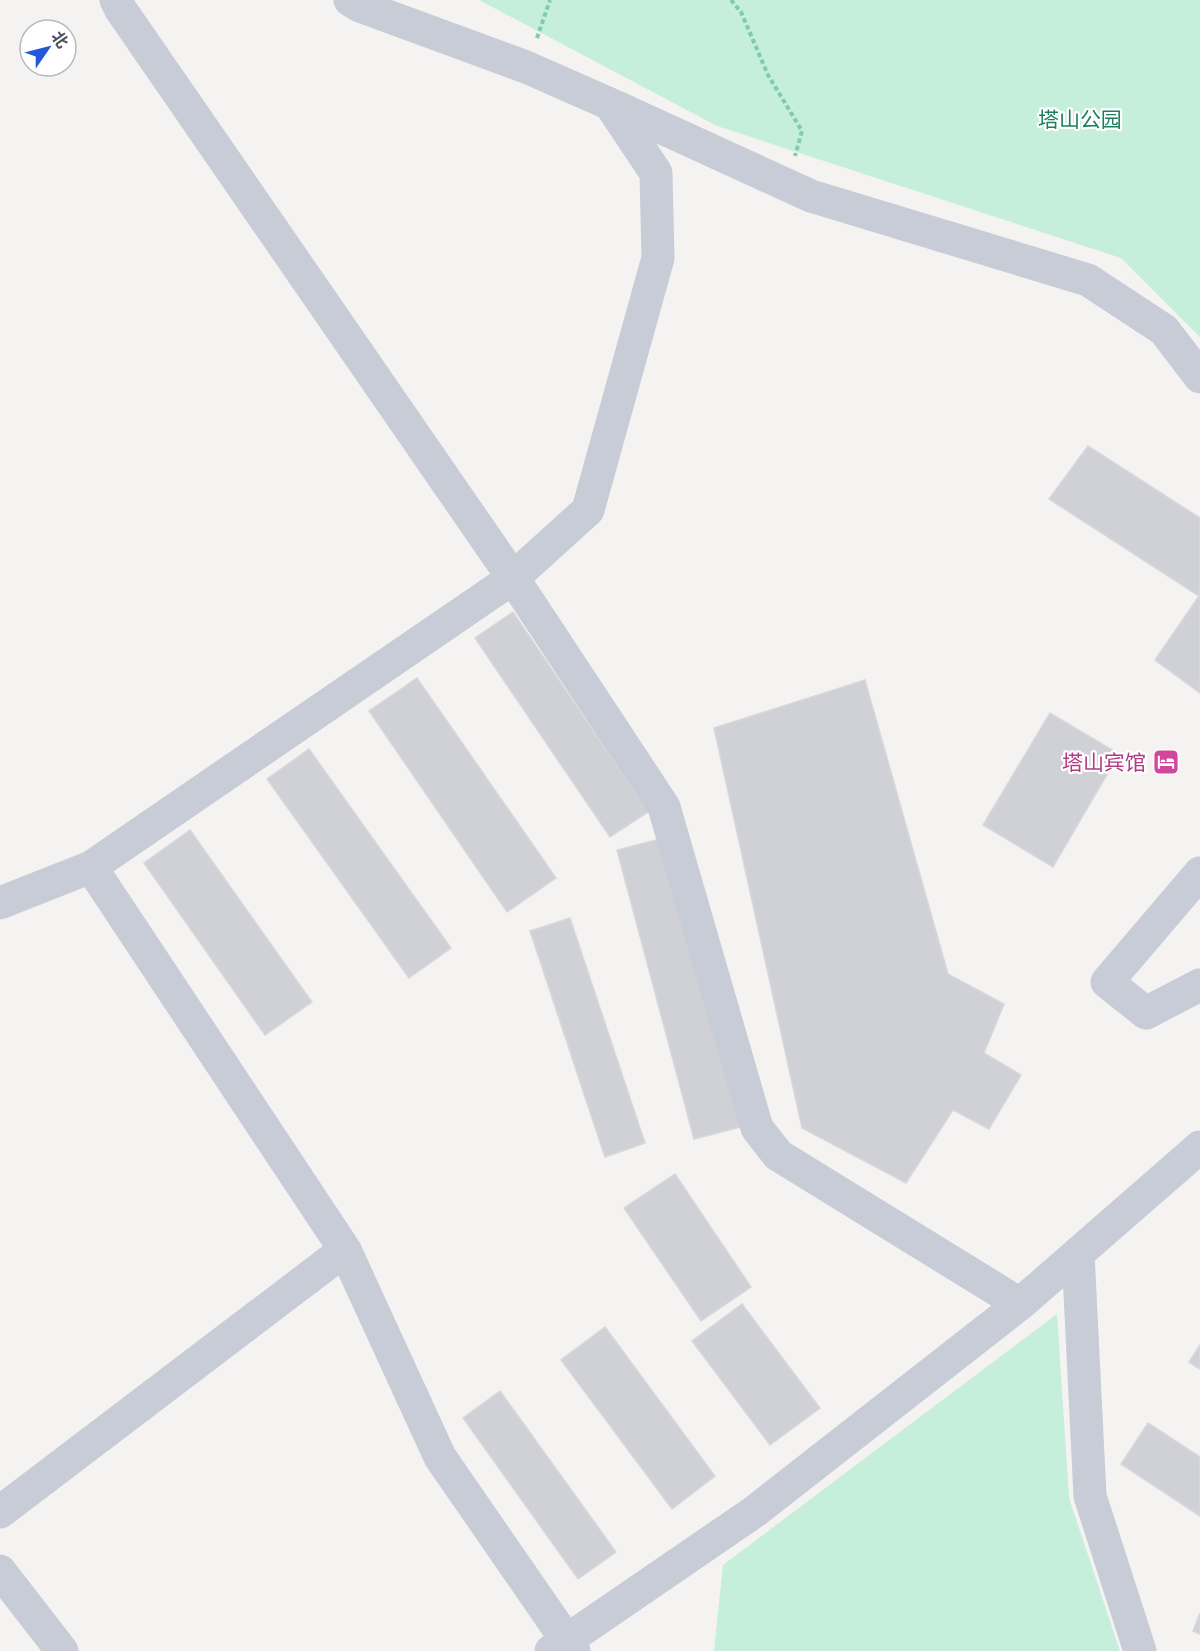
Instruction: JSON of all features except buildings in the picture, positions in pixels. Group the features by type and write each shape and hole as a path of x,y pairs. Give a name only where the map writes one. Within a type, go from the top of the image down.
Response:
{"street":[{"path":"116,0 513,578 664,807 757,1128 778,1155 1020,1304"},
{"path":"350,0 360,6 526,67 811,196 1088,280 1164,330 1200,377"},
{"path":"0,903 91,867 513,578 588,510 658,258 656,173 610,105"},
{"path":"91,867 345,1250 440,1457 564,1647 754,1512 1020,1304 1200,1147"},
{"path":"1200,873 1107,982 1146,1013 1200,985"},
{"path":"0,1512 345,1250"},
{"path":"1078,1253 1090,1496 1140,1651"},
{"path":"0,1571 62,1651"}],"path":[{"path":"526,67 550,0"},
{"path":"731,0 741,12 768,75 802,131 787,185"}],"green space":[{"name":"塔山公园","path":"479,0 1200,0 1200,337 1121,258 717,126"},
{"path":"1057,1314 1069,1498 1120,1651 714,1651 723,1565"}],"place":[{"name":"塔山宾馆","path":"1166,762"}]}
